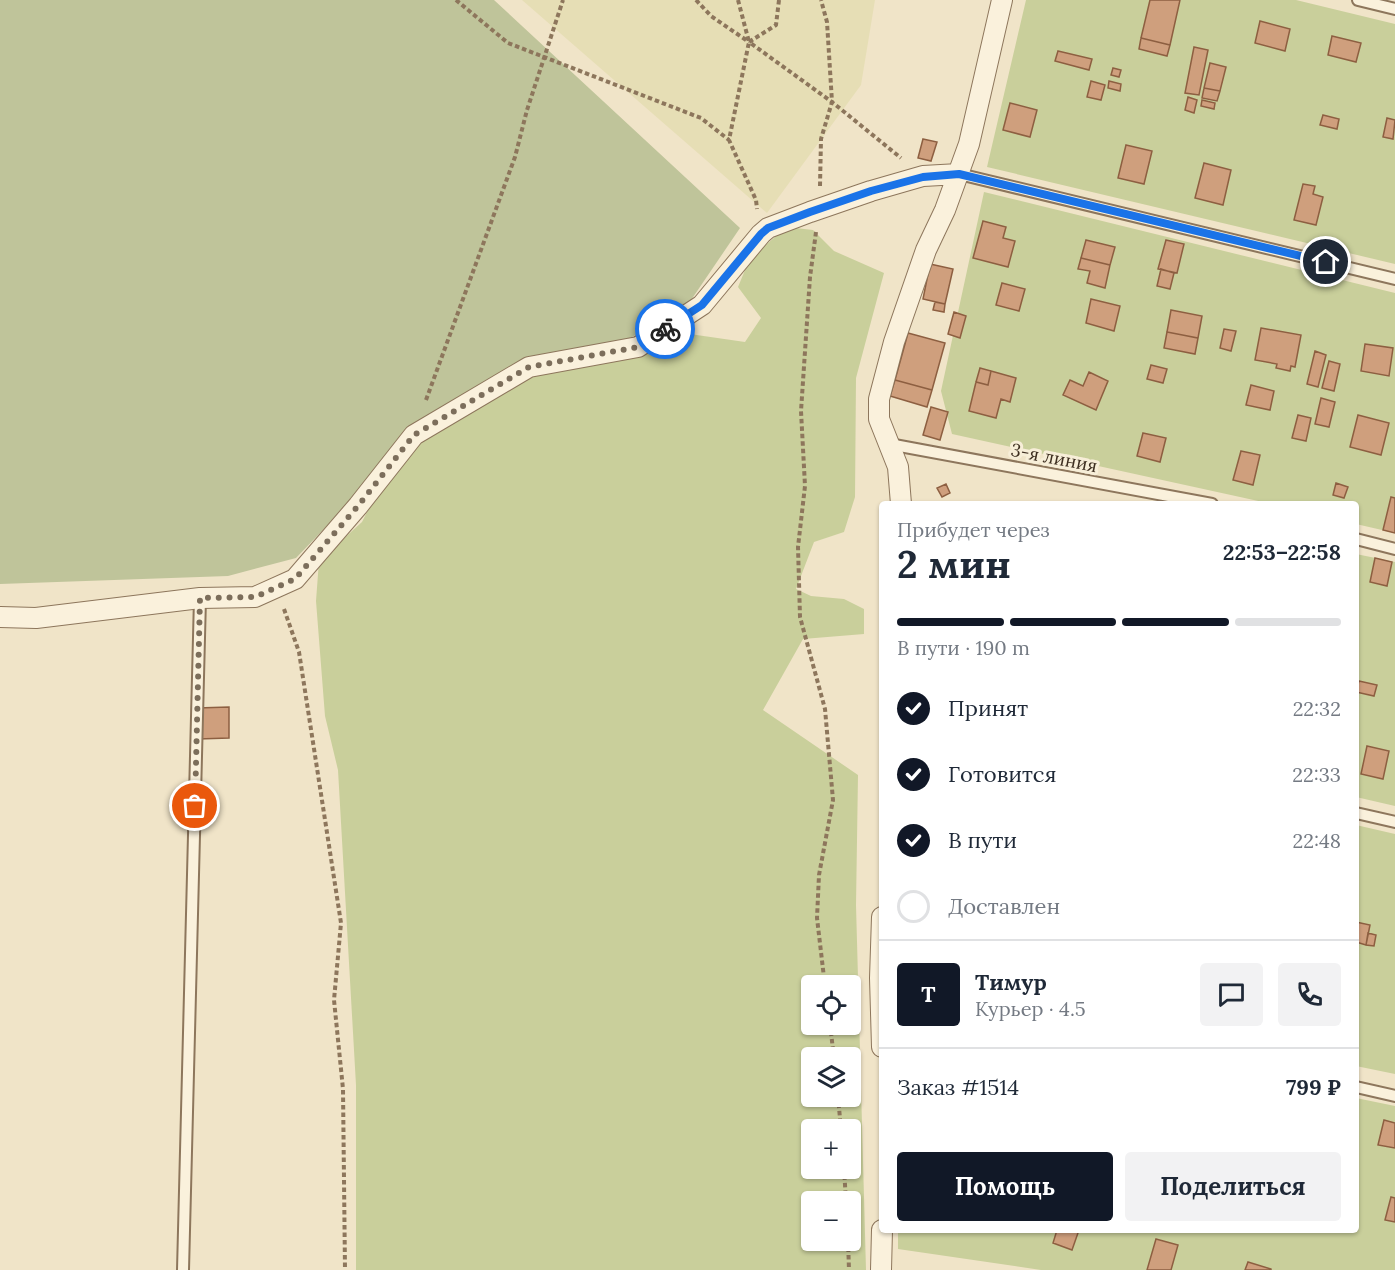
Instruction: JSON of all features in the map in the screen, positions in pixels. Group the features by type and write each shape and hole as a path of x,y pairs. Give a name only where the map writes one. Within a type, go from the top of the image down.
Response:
{"street":[{"path":"901,501 898,467 879,418 879,399 894,342 926,250 945,210 969,144 1002,0"},
{"path":"0,617 36,618 200,598 255,597 276,588 295,579 358,506 414,435 529,367 638,347 702,305 768,228 820,208 923,177 959,174"},
{"path":"882,1233 882,1270"}],"lane":[{"path":"1358,0 1395,9"},
{"path":"959,174 1395,279"},
{"name":"3-я линия","path":"889,444 1196,501"},
{"path":"1359,540 1395,549"},
{"path":"183,1270 200,598"},
{"path":"1359,814 1395,822"},
{"path":"1359,1088 1395,1096"}],"path":[{"path":"456,0 508,43 701,118 729,140 756,200 761,234"},
{"path":"414,435 515,157 527,110 563,0"},
{"path":"696,0 711,16 832,102 923,177"},
{"path":"729,140 749,42 738,0"},
{"path":"749,42 776,25 779,0"},
{"path":"822,0 827,22 832,102 821,139 820,208 810,277 801,411 805,486 798,547 800,617 825,709 833,800 819,875 817,918 824,975"},
{"path":"276,588 299,652 341,923 334,1000 343,1089 345,1270"},
{"path":"848,1251 849,1270"}],"shaded area":[{"path":"522,0 875,0 861,85 767,213"}],"green space":[{"path":"0,0 494,0 740,228 687,306 623,342 523,361 408,430 348,504 296,558 228,576 0,584"},
{"path":"1026,0 1296,0 1395,24 1395,264 987,167"},
{"path":"984,192 1395,293 1395,533 1359,525 1359,501 1258,501 952,434 941,391"},
{"path":"787,227 813,230 834,251 884,273 856,378 855,497 844,532 814,542 796,589 811,596 844,599 864,609 864,634 803,639 763,710 858,775 856,905 858,975 801,975 801,1035 860,1035 860,1047 801,1047 801,1107 861,1107 861,1088 866,1270 356,1270 356,1085 338,770 325,716 316,601 319,561 362,522 384,478 418,438 533,370 676,332 745,342 761,318 738,287 750,258"},
{"path":"1359,555 1395,562 1395,806 1359,798"},
{"path":"1359,826 1395,834 1395,1074 1359,1067"},
{"path":"1359,1099 1395,1106 1395,1270 1041,1270 898,1249 898,1233 1359,1233"}],"building":[{"path":"1150,0 1180,0 1170,45 1141,38"},
{"path":"1260,21 1290,29 1285,51 1255,43"},
{"path":"1332,36 1361,43 1356,62 1328,55"},
{"path":"1141,38 1170,45 1167,56 1139,49"},
{"path":"1194,47 1208,50 1199,95 1185,93"},
{"path":"1058,51 1092,59 1089,70 1055,61"},
{"path":"1210,63 1226,67 1220,91 1204,88"},
{"path":"1113,68 1121,70 1119,77 1111,75"},
{"path":"1091,81 1105,85 1101,100 1087,97"},
{"path":"1109,81 1121,84 1120,91 1108,88"},
{"path":"1204,88 1220,91 1217,101 1202,98"},
{"path":"1188,97 1197,100 1194,113 1185,110"},
{"path":"1202,100 1215,103 1214,109 1201,106"},
{"path":"1010,103 1037,110 1030,137 1003,130"},
{"path":"1323,115 1339,119 1337,129 1320,125"},
{"path":"1387,118 1395,120 1393,139 1383,137"},
{"path":"923,139 937,142 931,161 918,158"},
{"path":"1126,145 1152,151 1144,184 1118,178"},
{"path":"1204,163 1231,170 1223,205 1195,198"},
{"path":"1303,184 1315,186 1313,194 1323,197 1316,225 1294,220"},
{"path":"983,221 1006,227 1003,238 1015,241 1008,267 973,258"},
{"path":"1086,240 1115,247 1110,265 1081,258"},
{"path":"1166,240 1184,244 1177,273 1158,269"},
{"path":"1081,258 1110,265 1105,288 1087,283 1090,271 1078,269"},
{"path":"930,264 953,269 945,304 923,299"},
{"path":"1161,269 1174,273 1170,289 1157,286"},
{"path":"1002,283 1025,289 1019,311 996,305"},
{"path":"1091,299 1120,306 1114,331 1086,323"},
{"path":"935,302 945,304 944,312 933,310"},
{"path":"1171,310 1202,316 1198,338 1167,332"},
{"path":"954,312 966,316 960,338 948,334"},
{"path":"1261,328 1301,335 1295,367 1291,366 1290,371 1276,368 1277,364 1255,360"},
{"path":"1224,329 1236,331 1231,351 1220,348"},
{"path":"1167,332 1198,338 1195,354 1164,348"},
{"path":"908,333 945,343 932,390 895,380"},
{"path":"1365,344 1393,348 1389,376 1361,371"},
{"path":"1315,351 1326,355 1318,387 1307,384"},
{"path":"1329,361 1340,364 1334,391 1322,388"},
{"path":"1151,365 1167,369 1163,383 1147,379"},
{"path":"980,368 991,371 988,385 976,382"},
{"path":"991,371 1016,378 1010,402 1001,399 996,418 969,411 976,382 988,385"},
{"path":"1089,372 1108,381 1096,410 1063,395 1070,380 1083,386"},
{"path":"895,380 932,390 927,407 890,396"},
{"path":"1251,385 1274,391 1270,410 1246,405"},
{"path":"1321,398 1335,402 1329,427 1315,424"},
{"path":"931,407 948,412 940,440 923,435"},
{"path":"1298,415 1311,418 1306,441 1292,438"},
{"path":"1358,415 1389,423 1381,455 1350,447"},
{"path":"1143,433 1166,438 1160,462 1137,456"},
{"path":"1241,451 1260,455 1253,485 1233,480"},
{"path":"1336,483 1348,487 1344,498 1333,495"},
{"path":"946,484 950,493 942,497 937,488"},
{"path":"1391,497 1395,498 1395,533 1383,530"},
{"path":"1375,558 1392,562 1387,586 1370,582"},
{"path":"1359,681 1377,685 1374,696 1359,693"},
{"path":"229,707 229,738 198,739 197,708"},
{"path":"1367,746 1389,751 1383,779 1361,774"},
{"path":"1359,923 1370,925 1366,945 1359,943"},
{"path":"1368,933 1376,935 1374,946 1366,945"},
{"path":"1384,1120 1395,1123 1395,1148 1378,1145"},
{"path":"1391,1197 1395,1198 1395,1222 1385,1220"},
{"path":"1056,1233 1078,1233 1072,1250 1053,1243"},
{"path":"1156,1239 1178,1245 1171,1270 1147,1270"},
{"path":"1248,1262 1271,1269 1271,1270 1245,1270"}],"way so far":[{"path":"195,806 200,598 255,597 295,579 358,506 414,435 529,367 638,347 665,329"}],"route":[{"path":"665,329 702,305 768,228 871,191 923,177 959,174 1326,262"}]}
